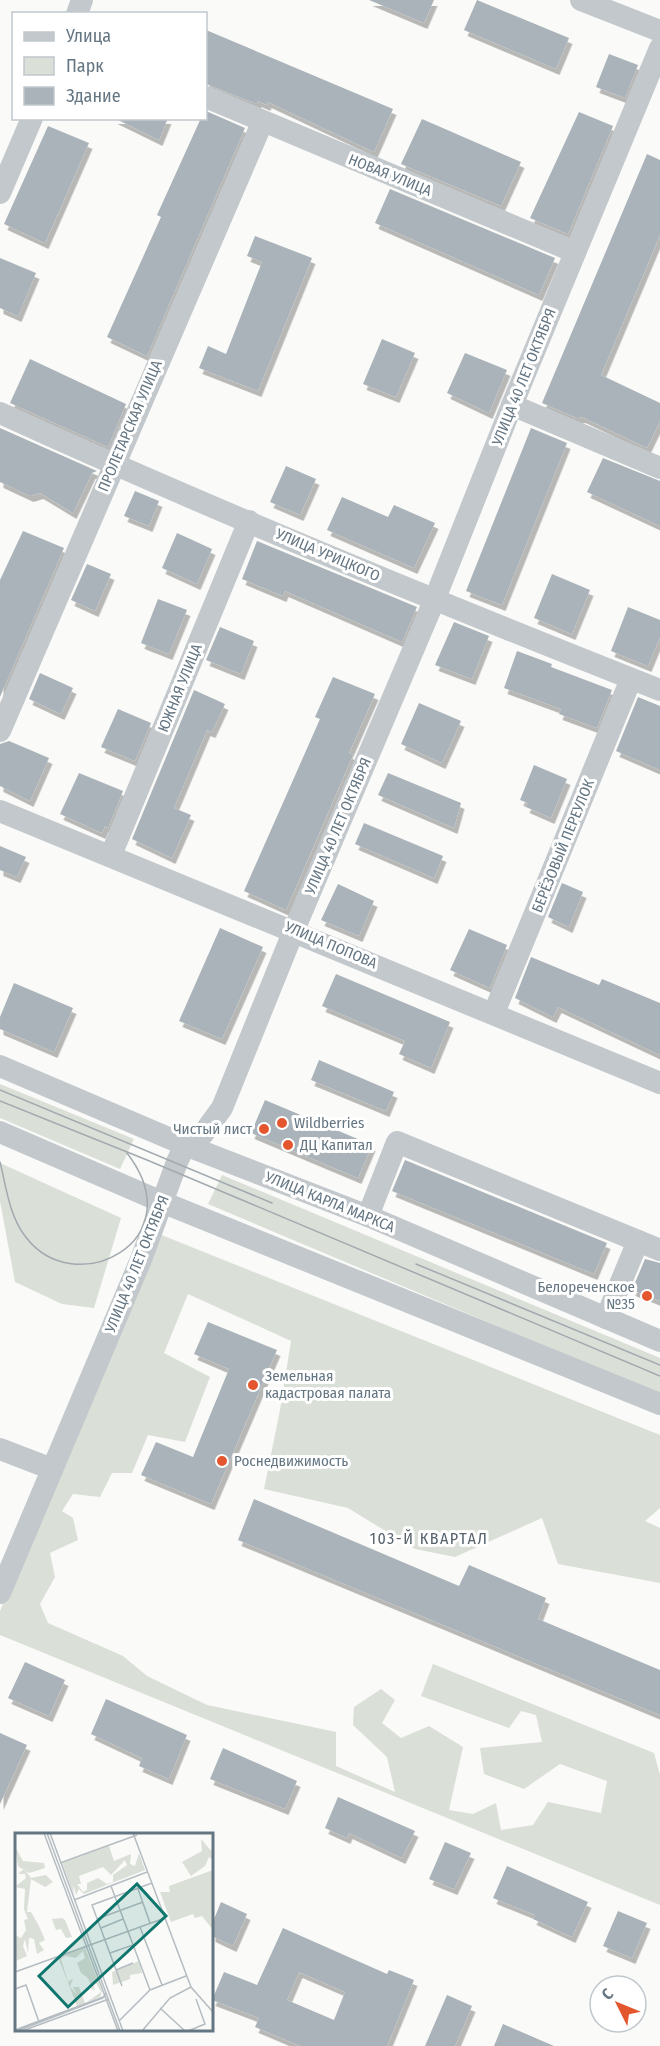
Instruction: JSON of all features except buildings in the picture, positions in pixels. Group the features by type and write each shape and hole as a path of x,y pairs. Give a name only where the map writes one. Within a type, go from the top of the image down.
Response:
{"street":[{"path":"581,0 660,31"},
{"name":"УЛИЦА 40 ЛЕТ ОКТЯБРЯ","path":"0,1593 142,1257 185,1145 202,1134 222,1108 294,930 434,601 512,405 660,48"},
{"name":"НОВАЯ УЛИЦА","path":"207,97 262,123 575,252"},
{"path":"0,193 32,120"},
{"name":"ПРОЛЕТАРСКАЯ УЛИЦА","path":"0,731 262,123"},
{"path":"512,405 660,468"},
{"name":"УЛИЦА УРИЦКОГО","path":"0,413 113,465 434,601 660,690"},
{"name":"ЮЖНАЯ УЛИЦА","path":"111,855 249,521"},
{"name":"БЕРЁЗОВЫЙ ПЕРЕУЛОК","path":"494,1013 632,679"},
{"name":"УЛИЦА ПОПОВА","path":"0,811 294,930 660,1083"},
{"name":"УЛИЦА КАРЛА МАРКСА","path":"0,1066 185,1145 368,1216 660,1341"},
{"path":"0,1132 162,1202 660,1404"},
{"path":"368,1216 397,1142 660,1250"},
{"path":"606,1318 638,1241"},
{"path":"0,1449 52,1469"}],"green space":[{"path":"0,1084 134,1139 120,1169 0,1118"},
{"path":"0,1163 121,1218 94,1308 62,1304 15,1282 0,1201"},
{"path":"222,1175 660,1358 660,1395 208,1204"},
{"path":"159,1234 660,1435 660,1508 645,1521 660,1528 660,1583 558,1564 542,1518 455,1557 415,1549 348,1508 264,1489 291,1341 188,1294 164,1353 210,1377 185,1442 148,1435 132,1473 112,1473 100,1497 73,1494 62,1511 73,1518 78,1540 50,1553 55,1577 40,1604 48,1623 123,1656 147,1676 207,1705 336,1732 336,1766 395,1792 387,1757 353,1725 354,1707 381,1689 395,1700 382,1723 401,1738 429,1726 463,1747 449,1810 473,1814 496,1803 501,1830 533,1825 548,1802 601,1813 607,1781 560,1764 524,1789 484,1774 480,1748 542,1742 536,1715 521,1711 509,1728 421,1696 433,1664 654,1753 660,1775 660,1905 0,1635 0,1611"}],"tram line":[{"path":"0,1090 272,1203"},
{"path":"0,1101 147,1160 660,1376"},
{"path":"0,1162 15,1219 25,1236 46,1255 71,1264 97,1262 120,1253 138,1236 147,1213 144,1185 127,1153"},
{"path":"416,1264 660,1365"}],"place":[{"name":"Wildberries","path":"282,1123"},
{"name":"Чистый лист","path":"264,1129"},
{"name":"ДЦ Капитал","path":"288,1145"},
{"name":"Белореченское №35","path":"647,1296"},
{"name":"Земельная кадастровая палата","path":"253,1385"},
{"name":"Роснедвижимость","path":"222,1461"}],"district":[{"name":"103-Й КВАРТАЛ","path":"429,1538"}]}
